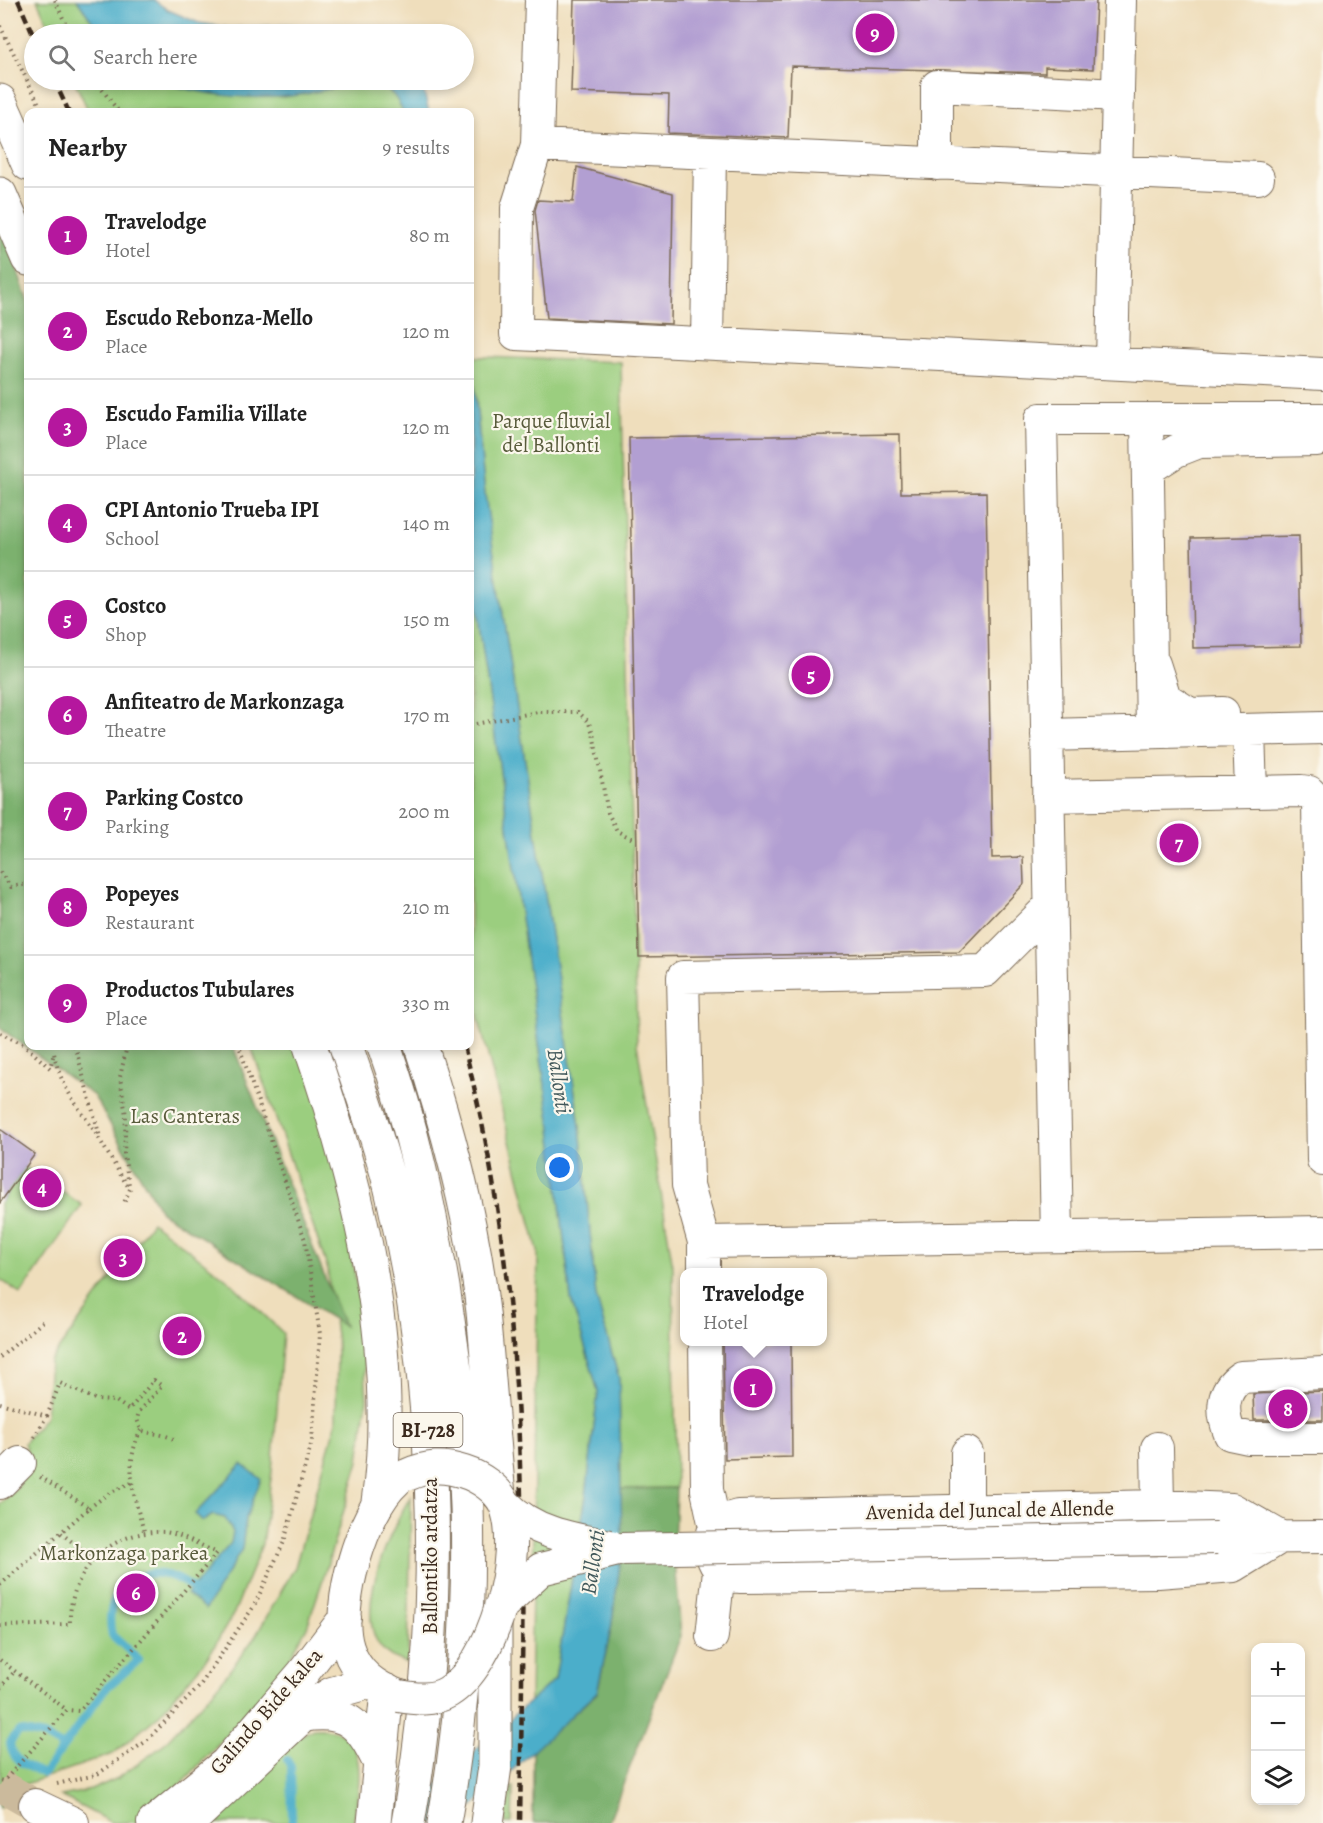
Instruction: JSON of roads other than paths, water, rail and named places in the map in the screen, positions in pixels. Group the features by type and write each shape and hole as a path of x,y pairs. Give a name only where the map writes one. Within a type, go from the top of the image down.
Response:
{"main road":[{"path":"0,101 24,155"},
{"path":"0,194 24,250"},
{"path":"311,1050 337,1124 367,1258 381,1351 386,1436 378,1502"},
{"name":"Ballontiko ardatza","path":"346,1050 394,1201 424,1372 434,1514 430,1641 422,1747 408,1823"},
{"name":"Ballontiko ardatza","path":"385,1050 429,1203 454,1360 467,1507 465,1615 456,1755 444,1823"},
{"path":"422,1050 436,1093 467,1214 483,1312 502,1499"},
{"path":"487,1823 495,1766 497,1613"},
{"path":"376,1812 386,1690"}],"street":[{"path":"541,0 537,145 518,208 516,334 1323,374"},
{"path":"1112,362 1120,0"},
{"path":"937,164 937,86 1118,95"},
{"path":"537,145 1258,178"},
{"path":"707,343 710,154"},
{"path":"1147,419 1152,731"},
{"path":"1057,1236 1041,420 1323,419"},
{"path":"1148,469 1176,450 1199,442 1323,440"},
{"path":"1151,655 1165,698 1190,714 1295,713 1312,729"},
{"path":"1047,735 1312,729"},
{"path":"1249,731 1251,792"},
{"path":"1048,796 1301,791 1309,792 1318,801 1323,1160"},
{"path":"1051,905 985,971 683,977 688,1185 704,1257 1057,1236 1323,1232"},
{"path":"705,1346 707,1490 715,1527 710,1549 719,1570 725,1575 740,1577 1158,1572 1234,1566 1281,1537"},
{"path":"1323,1373 1241,1377 1231,1384 1224,1398 1225,1420 1230,1434 1249,1438 1323,1438"},
{"path":"1158,1448 1158,1506"},
{"path":"967,1453 967,1510"},
{"path":"502,1499 512,1544 497,1613 483,1652 463,1680 449,1691 430,1698 386,1690 359,1671 347,1647 345,1618 349,1585 361,1540 378,1502 386,1490 407,1475 418,1470 443,1466 468,1473 502,1499 517,1516 558,1536 622,1549"},
{"name":"Avenida del Juncal de Allende","path":"715,1527 724,1520 738,1516 1158,1506 1232,1509 1281,1537"},
{"name":"Avenida del Juncal de Allende","path":"622,1549 1323,1537"},
{"path":"497,1613 541,1569 622,1549"},
{"path":"712,1636 719,1570"},
{"name":"Galindo Bide kalea","path":"153,1823 226,1763 303,1673 345,1618"},
{"name":"Galindo Bide kalea","path":"189,1823 303,1716 332,1693 386,1690"},
{"path":"303,1716 322,1713 351,1720 365,1737 381,1767"},
{"path":"170,1823 226,1763"},
{"path":"44,1795 73,1823"}],"water":[{"path":"77,0 154,0 168,10 205,24 94,24"},
{"path":"189,90 322,90 280,97 244,97"},
{"path":"388,90 424,90 428,108 401,108"},
{"name":"Ballonti","path":"474,383 485,495 580,1126 596,1296 619,1379 622,1549 611,1629 597,1692 455,1823 393,1823 555,1679 586,1496 598,1391 571,1299 550,1120 474,589"},
{"path":"242,1464 261,1479 246,1518 242,1549 206,1609 187,1594 231,1543 233,1532 225,1518 213,1515 203,1521 195,1514"}],"waterway":[{"path":"63,1747 44,1736 19,1731 10,1742 13,1754 21,1763 44,1774 105,1689 139,1660 112,1635 110,1616 121,1588 132,1579 146,1574 161,1574 177,1578 192,1588"},
{"path":"287,1760 291,1767 292,1823"}],"tunnel":[{"path":"0,1785 35,1805"}],"railway":[{"path":"18,0 28,24"},
{"path":"59,90 67,108"},
{"path":"465,1050 486,1142 502,1239 519,1432 522,1529 520,1823"}],"place":[{"name":"Productos Tubulares","path":"875,33"},
{"name":"Costco","path":"811,675"},
{"name":"Parking Costco","path":"1179,843"},
{"name":"CPI Antonio Trueba IPI","path":"42,1188"},
{"name":"Escudo Familia Villate","path":"123,1258"},
{"name":"Escudo Rebonza-Mello","path":"182,1336"},
{"name":"Travelodge","path":"753,1388"},
{"name":"Popeyes","path":"1288,1409"},
{"name":"Anfiteatro de Markonzaga","path":"136,1593"}],"park label":[{"name":"Parque fluvial del Ballonti","path":"551,433"},
{"name":"Las Canteras","path":"185,1116"},
{"name":"Markonzaga parkea","path":"124,1553"}]}
